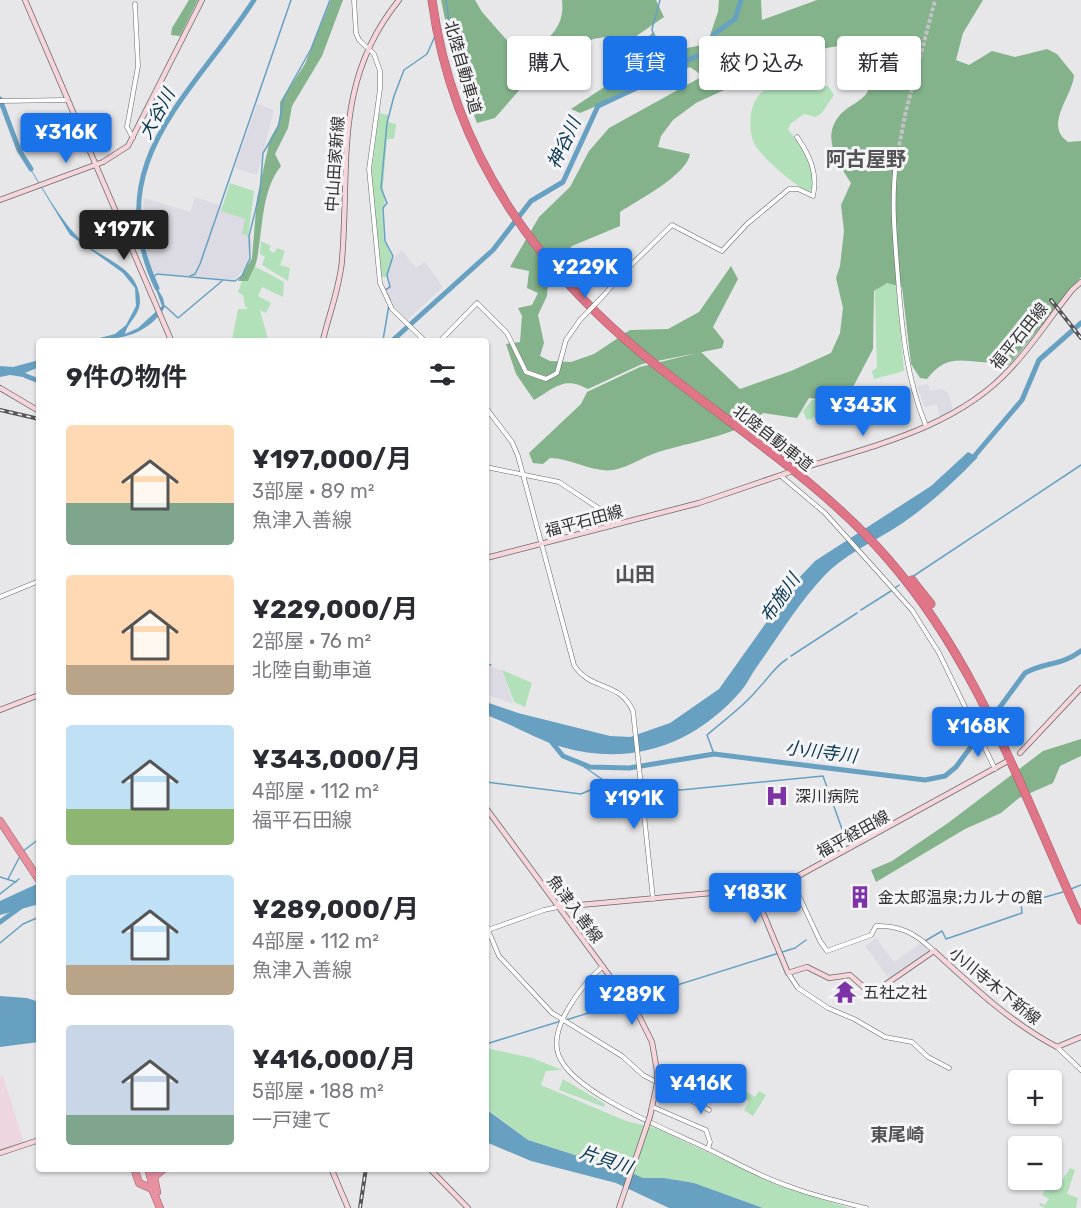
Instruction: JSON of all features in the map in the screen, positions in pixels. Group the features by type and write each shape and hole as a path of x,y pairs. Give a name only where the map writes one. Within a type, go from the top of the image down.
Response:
{"highway":[{"name":"北陸自動車道","path":"432,0 442,51 462,117 487,170 526,230 562,272 612,322 822,490 905,574 967,664 998,723 1081,908"},
{"name":"北陸自動車道","path":"437,0 447,50 467,115 515,213"},
{"name":"北陸自動車道","path":"998,723 1081,920"},
{"path":"0,821 36,875"},
{"path":"135,1172 138,1181 152,1189 158,1199"},
{"path":"136,1172 140,1182 144,1184 148,1178 148,1172"},
{"path":"149,1172 162,1208"},
{"path":"158,1199 153,1180 160,1172"}],"main road":[{"path":"24,0 170,338"},
{"path":"0,200 96,165 121,153 134,139 202,0"},
{"name":"中山田家新線","path":"323,338 342,261 347,137 358,73 367,48 399,0"},
{"name":"福平石田線","path":"806,467 926,426 953,414 1003,376 1081,282"},
{"path":"1,389 36,409"},
{"name":"福平石田線","path":"489,557 730,494 790,472"},
{"path":"1020,753 1081,688"},
{"path":"0,710 36,696"},
{"name":"福平経田線","path":"558,908 778,887 1006,762"},
{"name":"魚津入善線","path":"489,812 558,908 626,996 651,1040 657,1071 653,1107 619,1208"},
{"path":"754,891 788,974"},
{"name":"小川寺木下新線","path":"788,974 803,967 829,978 847,974 854,977 867,990 876,991 934,951 1023,1026 1058,1047"},
{"path":"1058,1047 1081,1036"},
{"path":"0,1153 36,1141"},
{"path":"333,1172 348,1208"},
{"path":"433,1172 468,1208"}],"street":[{"path":"354,0 356,33 379,61 380,71 380,89 369,169 380,283 392,309 422,338"},
{"path":"134,139 128,133 127,127 138,66 135,4"},
{"path":"0,101 67,100"},
{"path":"443,338 477,303 507,333 526,372 546,378 557,373 561,367 566,340 580,320 621,275 672,225 722,251 747,224 789,189 798,189 813,196 815,175 812,162 797,137"},
{"path":"897,163 892,211 904,350 912,391 926,426"},
{"path":"489,412 512,442 524,474 574,665 586,679 614,688 626,698 633,711 653,900"},
{"path":"489,468 559,482 621,523"},
{"path":"781,476 830,519 912,610 926,629 995,769"},
{"path":"0,597 36,582"},
{"path":"792,881 827,951 871,934 876,926 910,931 934,951"},
{"path":"489,929 544,910 558,908"},
{"path":"489,934 499,956 552,1014 622,1056 643,1075 709,1110"},
{"path":"603,966 588,979 562,1020 556,1047 564,1066 574,1076 622,1108 790,1187 866,1208"},
{"path":"788,974 798,988 828,1008 854,1018 885,1037 912,1042 928,1057 949,1068"},
{"path":"1058,1047 1081,1070"},
{"path":"653,1107 706,1130 710,1142 708,1149"}],"shaded area":[{"path":"257,104 274,110 257,175 235,168"},
{"path":"195,197 222,206 221,211 245,219 243,234 251,236 252,247 244,269 234,280 156,273 153,275 142,231 144,198 190,212"},
{"path":"402,250 416,268 425,262 443,287 407,320 392,304 385,290 390,287 388,275 390,262"},
{"path":"928,384 930,391 942,389 949,394 953,411 940,418 937,404 925,407 917,387"},
{"path":"489,666 502,670 513,704 489,695"},
{"path":"876,938 894,962 922,942 929,950 890,980 865,946"},
{"path":"3,1076 24,1143 0,1150 0,1077"}],"green space":[{"path":"189,0 198,0 180,36 171,35 172,28"},
{"path":"331,0 343,0 322,56 292,106 288,128 275,154 281,166 274,176 266,199 256,262 248,281 238,281 252,258 257,198 270,139 280,121 280,102 305,64"},
{"path":"441,0 475,0 482,12 507,40 507,90 519,90 495,118 477,123 455,67"},
{"path":"562,0 656,0 664,17 636,36 603,36 591,40 591,36 551,36 560,19"},
{"path":"719,0 761,0 762,20 817,0 983,0 963,33 956,60 969,65 992,51 1015,57 1047,49 1057,54 1074,75 1061,110 1058,127 1061,135 1068,142 1081,141 1081,277 1009,365 957,361 939,367 927,379 920,378 911,364 902,287 887,283 874,291 873,349 852,389 840,401 809,398 797,418 763,413 744,426 731,431 658,452 613,470 598,469 550,458 543,464 533,463 529,453 581,404 587,392 640,367 697,353 642,364 588,389 573,383 566,383 554,387 534,400 516,374 506,344 520,342 522,316 518,308 532,305 538,293 527,288 529,271 510,267 539,217 570,187 589,151 609,128 678,90 687,90 687,85 699,78 699,90 724,90 696,103 673,120 661,136 658,147 690,154 680,170 661,186 620,212 620,226 572,246 548,280 547,296 538,315 544,343 540,356 550,361 571,362 594,354 630,330 668,329 699,312 731,266 738,279 713,327 724,341 722,348 701,352 740,389 791,371 831,353 840,333 843,308 836,278 840,266 844,231 841,205 851,183 832,147 832,128 844,111 861,99 868,90 921,90 921,36 837,36 837,46 825,48 825,36 710,36 718,12"},
{"path":"699,46 699,73 690,67 687,68 687,48"},
{"path":"825,86 828,86 834,95 821,114 815,117 804,114 790,124 788,130 808,159 813,177 810,192 788,178 763,156 754,143 750,125 752,111 756,99 764,91 825,90"},
{"path":"603,88 603,90 635,90 580,113 571,109"},
{"path":"379,113 388,115 388,122 396,124 394,139 387,139 383,186 384,241 392,256 387,277 382,277 371,176"},
{"path":"230,183 254,191 248,236 242,234 245,219 221,211"},
{"path":"261,241 271,246 269,250 274,253 277,248 285,251 280,265 290,268 288,281 262,265 265,257 260,254"},
{"path":"254,266 284,282 283,297 262,287 258,296 271,303 266,313 260,310 267,338 232,338 238,309 248,309 245,306 243,295 238,292 242,281 248,280"},
{"path":"887,283 896,285 904,371 874,379 872,371 877,368 875,292 879,286"},
{"path":"812,400 832,402 833,411 807,420 803,411"},
{"path":"502,670 532,683 525,707 514,702"},
{"path":"1081,739 1081,756 1060,766 1053,783 1019,798 1001,813 965,829 876,882 871,870 892,861 948,823 1043,751"},
{"path":"489,1049 532,1058 562,1070 546,1071 541,1085 626,1121 655,1128 780,1186 849,1208 763,1208 694,1183 664,1178 643,1178 623,1169 610,1171 581,1157 528,1140 489,1110"},
{"path":"563,1079 605,1104 604,1107 559,1090"},
{"path":"733,1083 755,1097 759,1091 766,1095 753,1116 744,1110 749,1102 729,1089"},
{"path":"1070,1168 1075,1170 1067,1194 1078,1198 1076,1208 1045,1208 1039,1205 1040,1203 1045,1205 1049,1199 1042,1195 1045,1190 1062,1190 1062,1180"}],"water":[{"path":"22,156 74,233 90,248 124,269 136,284 140,300 138,312 125,334 138,328 162,306 152,279 163,298 165,307 151,324 124,337 100,338 115,334 126,325 136,306 135,288 123,273 70,235"},
{"path":"36,361 36,368 25,373 36,379 10,375 0,377 0,366 13,367"},
{"path":"968,452 978,457 917,512 849,556 824,576 797,609 741,691 723,710 682,738 660,747 637,752 588,753 552,744 489,716 489,703 518,713 610,736 630,737 670,723 719,689 795,582 815,561 931,486"},
{"path":"36,884 36,905 0,915 0,901"},
{"path":"0,996 36,1001 36,1042 0,1047"},
{"path":"489,1111 528,1140 581,1157 610,1170 623,1169 643,1178 664,1178 694,1183 763,1208 669,1208 616,1183 531,1161 489,1143"}],"waterway":[{"name":"大谷川","path":"157,288 142,244 139,204 146,167 161,133 181,100 254,0"},
{"path":"190,276 195,274 200,264 291,0"},
{"path":"152,278 157,274 235,281 242,276 250,258 249,236 260,192 263,153 278,128 284,97 311,49 330,0"},
{"path":"440,31 449,22 446,0"},
{"path":"654,36 652,29 660,0"},
{"name":"神谷川","path":"395,338 493,250 531,201 563,182 598,106 643,85 662,71 707,52 714,34 735,19 741,0"},
{"path":"390,300 385,290 390,287 387,275 393,256 385,241 383,208 387,203 381,188 387,123 404,70 427,54 435,36"},
{"path":"0,99 19,150 31,169"},
{"path":"165,306 178,318 222,281"},
{"path":"383,338 389,305"},
{"name":"布施川","path":"971,460 1022,400 1039,360 1081,323"},
{"name":"神谷川","path":"26,376 36,380"},
{"path":"912,577 1081,465"},
{"path":"895,588 899,585"},
{"path":"861,610 891,591"},
{"path":"791,656 857,613"},
{"name":"小川寺川","path":"550,740 563,756 590,767 629,768 714,754 925,780 945,776 956,767 1025,673 1074,656 1081,651"},
{"path":"714,754 707,735 745,703 774,670 787,659"},
{"path":"583,766 606,782"},
{"path":"644,786 681,790 823,776 847,843"},
{"path":"489,782 581,794 606,783 639,786"},
{"path":"23,851 36,841"},
{"path":"8,879 19,858"},
{"path":"0,877 16,882"},
{"path":"0,894 19,879"},
{"path":"1071,889 1081,885"},
{"path":"925,941 942,931 946,939 1022,913 1021,904 1063,892"},
{"name":"布施川","path":"0,922 22,906"},
{"path":"0,943 23,924 36,918"},
{"path":"566,1020 795,948 806,940"},
{"path":"489,1043 561,1021"}],"tunnel":[{"path":"896,163 905,115 935,0"}],"railway":[{"path":"1051,300 1081,338"},
{"path":"0,410 36,418"},
{"path":"360,1208 365,1172"}],"place":[{"name":"深川病院","path":"777,796"},
{"name":"金太郎温泉;カルナの館","path":"860,897"},
{"name":"五社之社","path":"845,992"}],"district":[{"name":"阿古屋野","path":"866,159"},
{"name":"山田","path":"635,574"},
{"name":"東尾崎","path":"897,1135"}],"water label":[{"name":"片貝川","path":"606,1160"}]}
